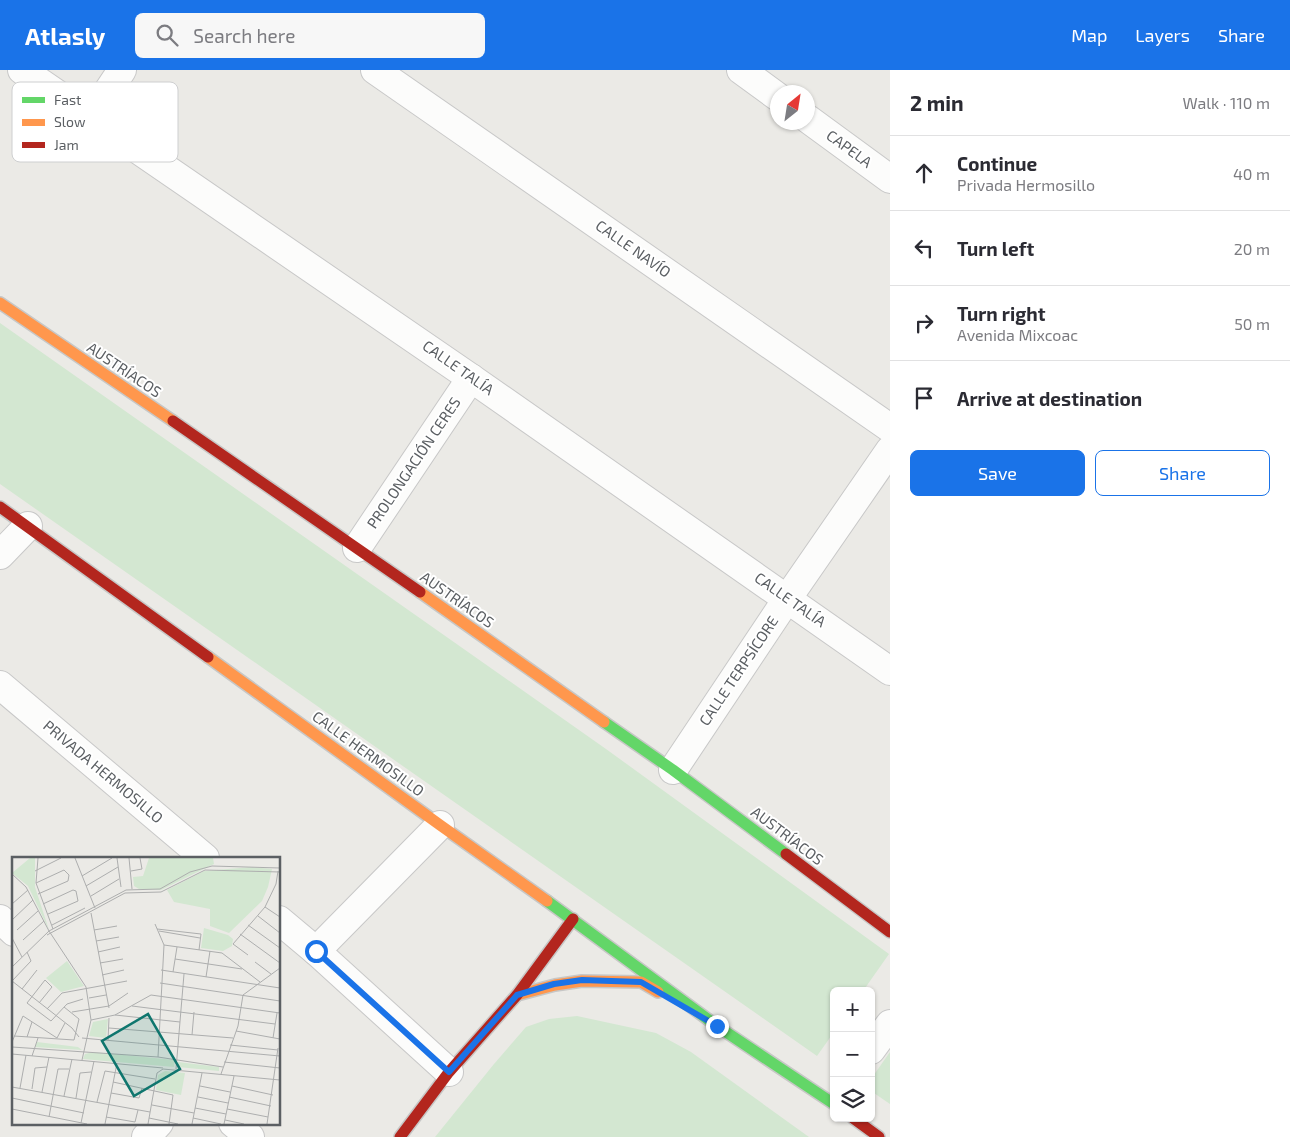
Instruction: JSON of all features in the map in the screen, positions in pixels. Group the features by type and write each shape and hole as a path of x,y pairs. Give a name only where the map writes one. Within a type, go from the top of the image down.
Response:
{"street":[{"name":"CALLE TALÍA","path":"22,70 39,82"},
{"path":"114,82 122,70"},
{"name":"CALLE NAVÍO","path":"375,70 890,428"},
{"path":"741,70 770,91"},
{"name":"CAPELA","path":"815,124 890,179"},
{"name":"CALLE TALÍA","path":"154,162 471,378 890,671"},
{"name":"AUSTRÍACOS","path":"0,303 357,548 673,770 890,932"},
{"name":"PROLONGACIÓN CERES","path":"357,548 471,378"},
{"name":"CALLE TERPSÍCORE","path":"673,770 787,598 890,450"},
{"name":"CALLE HERMOSILLO","path":"0,507 440,825 574,919 717,1026"},
{"path":"0,555 28,526"},
{"name":"PRIVADA HERMOSILLO","path":"0,686 204,857"},
{"path":"316,951 440,825"},
{"path":"0,919 12,930"},
{"path":"400,1137 449,1072 517,995 574,919"},
{"path":"280,921 316,951 449,1072"},
{"path":"517,995 554,984 582,980 641,982 717,1026 830,1102"},
{"path":"875,1045 890,1024"},
{"path":"858,1122 879,1137"},
{"path":"146,1137 158,1124"},
{"path":"234,1124 250,1137"}],"green space":[{"path":"0,323 606,749 889,954 866,987 830,987 830,1038 817,1056 0,484"},
{"path":"577,1016 656,1033 691,1052 809,1137 435,1137 526,1027 549,1019"},
{"path":"890,1052 890,1104 875,1094 875,1073"}],"traffic: fast":[{"path":"604,722 673,770 786,854"},
{"path":"547,901 717,1026 830,1101"}],"traffic: slow":[{"path":"0,303 173,421"},
{"path":"420,592 604,722"},
{"path":"208,657 547,901"},
{"path":"517,995 555,985 582,981 641,982 658,992"}],"traffic: jam":[{"path":"173,421 420,592"},
{"path":"0,507 208,657"},
{"path":"786,854 890,932"},
{"path":"400,1137 449,1072 517,995 573,919"},
{"path":"858,1122 879,1137"}],"route":[{"path":"316,951 449,1072 517,995 554,984 582,980 641,982 717,1026"}]}
